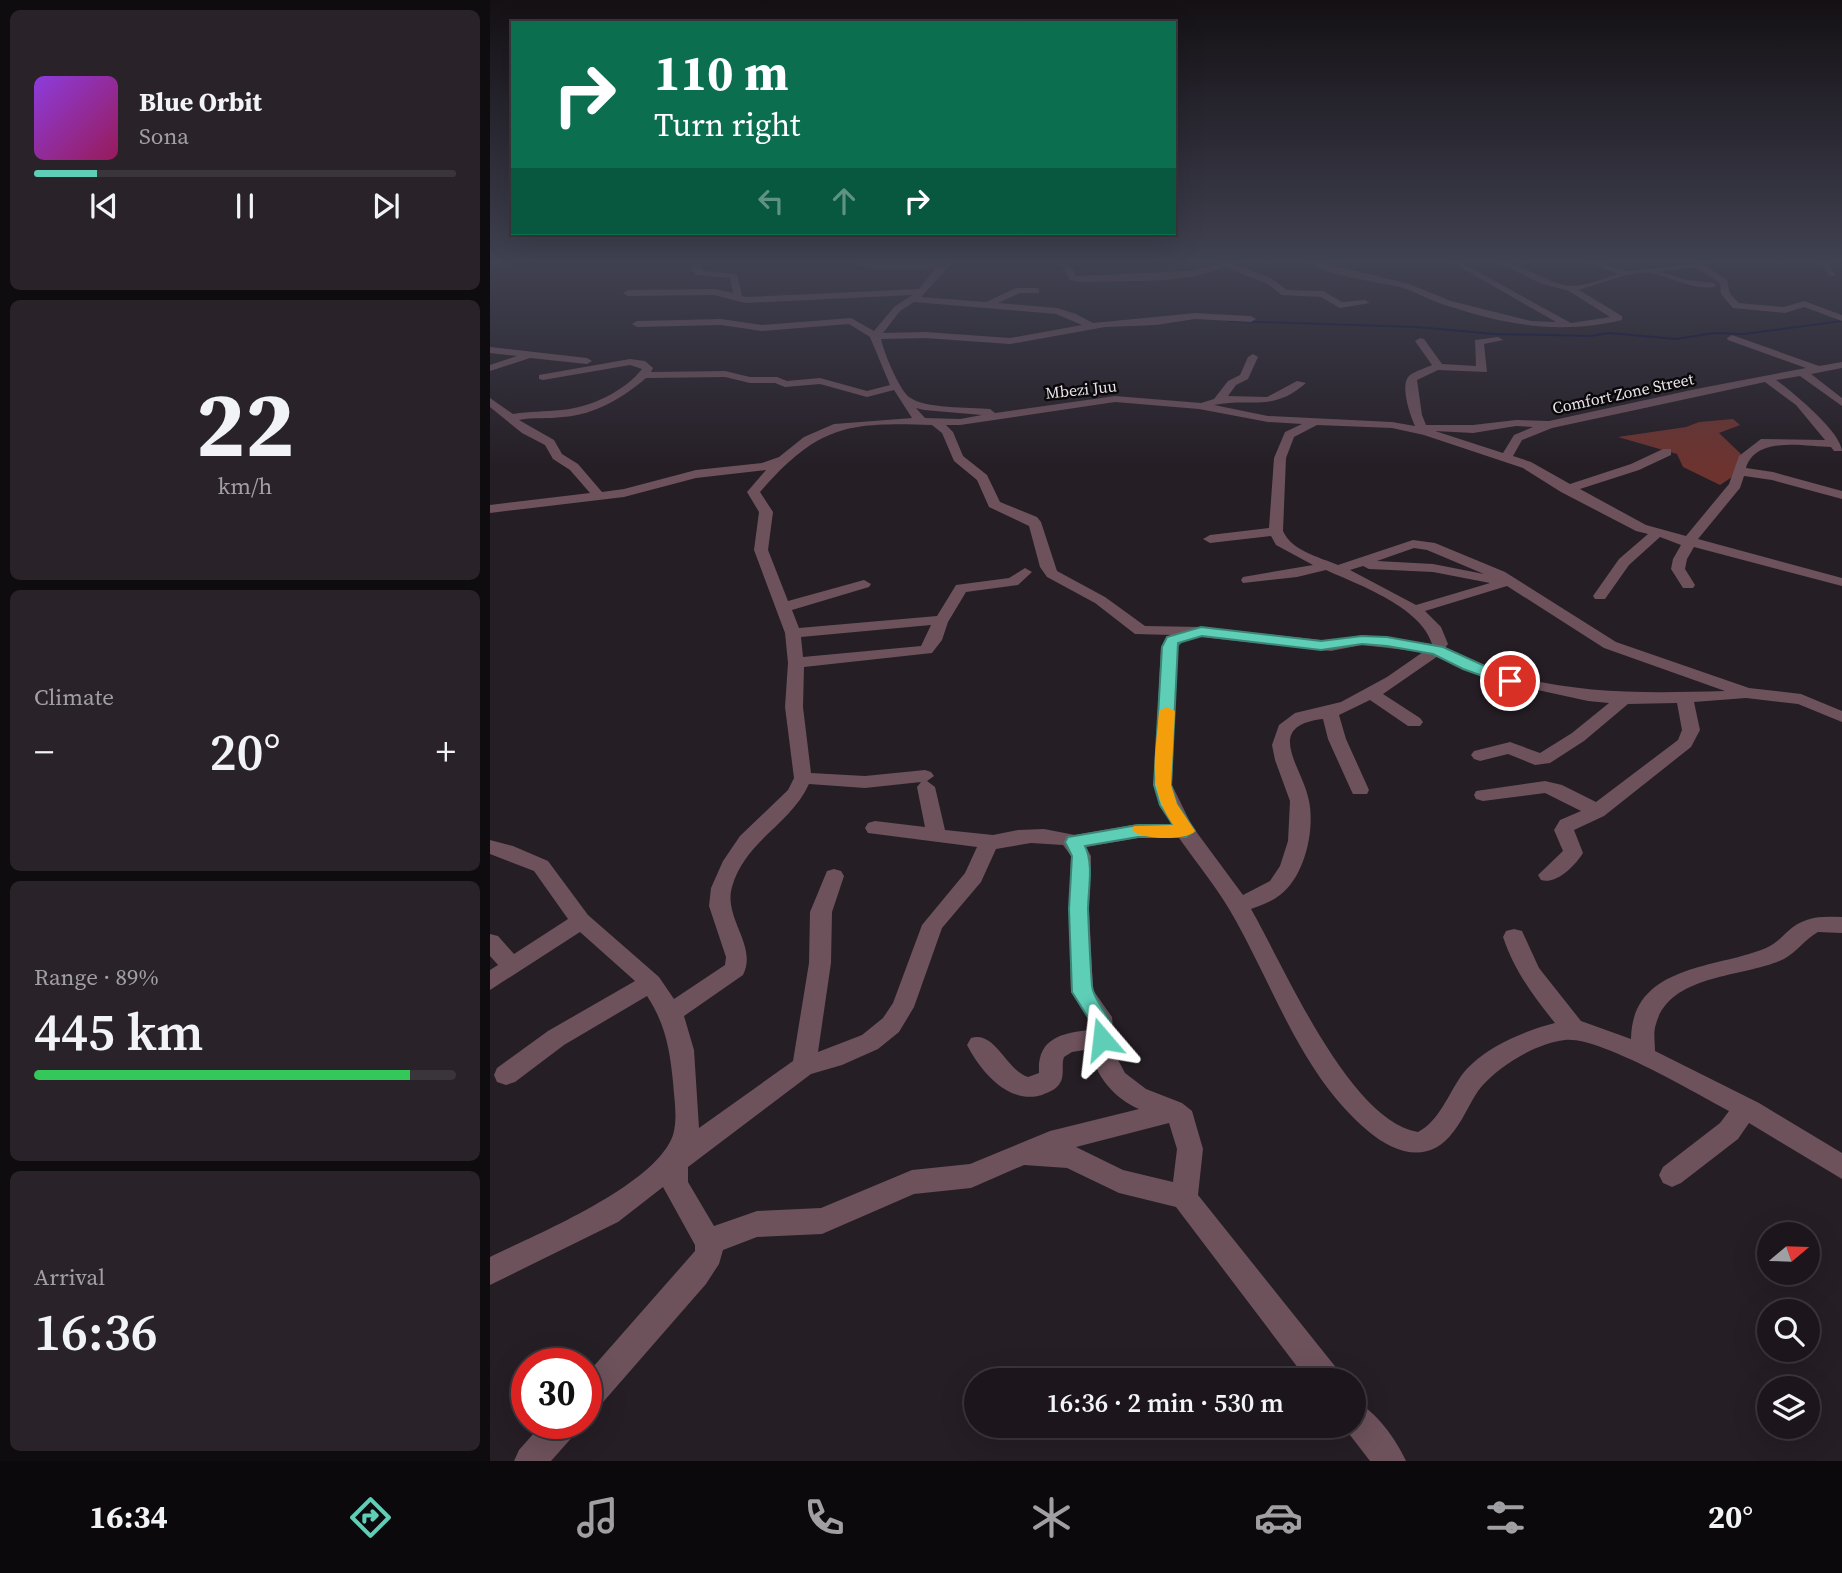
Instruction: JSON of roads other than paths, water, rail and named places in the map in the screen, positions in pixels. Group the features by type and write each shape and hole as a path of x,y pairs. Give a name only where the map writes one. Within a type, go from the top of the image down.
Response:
{"street":[{"path":"866,330 875,336 925,335 1014,341 1074,330"},
{"path":"875,336 880,330"},
{"path":"875,336 880,353 914,413 947,432 958,458 982,478 994,504 1032,520 1036,525 1047,567 1057,579 1100,600 1141,631 1222,632 1331,646 1369,640 1437,650 1493,677 1588,696 1624,699 1685,698 1746,693 1801,699 1842,717"},
{"path":"1732,338 1756,349 1781,354 1817,369"},
{"path":"1417,428 1415,400 1410,386 1412,380 1436,367 1483,370 1479,362 1479,342 1498,340"},
{"path":"1420,341 1437,364 1436,367"},
{"path":"490,350 609,365"},
{"path":"490,368 531,354"},
{"path":"1219,400 1233,382 1244,376 1253,357"},
{"path":"510,418 537,413 568,414 623,392 648,368 641,363 609,365 543,377"},
{"name":"Comfort Zone Street","path":"1506,457 1518,438 1548,425 1842,365"},
{"path":"1800,372 1814,379 1826,394 1842,402"},
{"path":"643,375 725,374 750,380 777,380 785,384 820,381 867,394 898,386"},
{"path":"1770,380 1820,385"},
{"path":"1770,380 1800,403 1839,449"},
{"path":"1199,406 1219,400 1269,400 1301,383"},
{"path":"604,390 623,392"},
{"path":"905,399 924,407 959,407 980,411 1036,409"},
{"name":"Mbezi Juu","path":"785,607 761,550 766,512 753,492 779,463 808,440 834,428 867,423 930,422 1115,400 1199,406 1268,419"},
{"path":"1369,422 1402,410 1415,400"},
{"path":"490,401 526,431 550,443 556,456 574,467 599,496"},
{"path":"1268,419 1369,422 1417,428 1486,428 1536,422 1548,425"},
{"path":"1268,419 1293,432"},
{"path":"1239,905 1276,887 1288,868 1295,848 1301,807 1282,754 1283,733 1292,720 1330,713 1352,704 1428,659 1437,650 1439,633 1414,610 1388,594 1287,547 1276,531 1280,458 1286,439 1293,432 1319,421"},
{"path":"1417,428 1527,465 1629,523 1656,534 1842,582"},
{"path":"1688,585 1678,574 1677,564 1688,543 1735,485 1743,459 1767,442 1839,449"},
{"path":"1566,489 1634,467 1667,452"},
{"path":"490,509 631,492 695,474 779,463"},
{"path":"1739,471 1761,473 1842,495"},
{"path":"1210,539 1276,531"},
{"path":"1600,596 1624,562 1656,534"},
{"path":"1337,569 1420,544 1468,560 1514,583 1610,645 1746,693"},
{"path":"1248,580 1381,564 1424,567 1514,583"},
{"path":"796,663 922,651 930,646 941,620 947,615 961,588 1013,582 1024,572"},
{"path":"1414,610 1514,583"},
{"path":"671,1013 735,969 737,957 719,906 721,888 733,861 747,841 796,793 803,778 794,708 796,663 793,634 785,607 864,584"},
{"path":"793,634 941,620"},
{"path":"1188,633 1172,640 1169,647 1162,758 1163,785 1168,805 1239,905 1316,1051 1373,1119 1391,1135 1418,1143 1431,1139 1442,1128 1469,1083 1480,1072 1539,1038 1561,1030 1574,1030 1591,1034 1643,1056 1745,1108 1842,1167"},
{"path":"1369,692 1414,722"},
{"path":"1548,875 1573,853 1573,847 1565,838 1564,830 1567,825 1597,811 1685,743 1691,730 1685,698"},
{"path":"1480,755 1510,748 1535,759 1544,759 1578,737 1624,699"},
{"path":"1330,713 1337,739 1360,790"},
{"path":"803,778 926,782 936,835"},
{"path":"1483,795 1555,789 1597,811"},
{"path":"875,828 992,842 1006,838 1060,836 1074,842 1138,831 1186,831"},
{"path":"490,1271 609,1213 804,1066 834,1058 870,1042 898,1016 933,925 974,877 986,848 992,842"},
{"path":"1074,842 1081,856 1079,909 1082,992 1100,1017 1109,1067 1125,1088 1137,1097 1173,1111 1183,1119 1190,1149 1184,1197 1317,1368"},
{"path":"490,846 506,850 541,866 581,921 651,983 671,1013 682,1050 688,1118 685,1138 675,1155 675,1184 709,1244 709,1255 696,1275 602,1380"},
{"path":"804,1066 820,963 821,912 834,876"},
{"path":"490,981 581,921"},
{"path":"1643,1056 1643,1025 1650,1008 1672,986 1686,979 1776,953 1810,926 1842,925"},
{"path":"1514,937 1518,952 1528,969 1574,1030"},
{"path":"490,942 511,965"},
{"path":"506,1075 556,1038 651,983"},
{"path":"979,1045 1008,1080 1022,1087 1033,1087 1050,1079 1051,1057 1055,1051 1073,1042 1102,1039"},
{"path":"1672,1175 1730,1131 1745,1108"},
{"path":"709,1244 738,1229 757,1224 821,1221 912,1182 971,1176 1015,1155 1066,1138 1173,1111"},
{"path":"1015,1155 1070,1156 1119,1181 1184,1197"},
{"path":"1366,1431 1390,1461"},
{"path":"530,1461 550,1439"}],"waterway":[{"path":"1451,330 1591,336 1609,333 1676,339 1714,333 1744,334 1773,330"}]}
